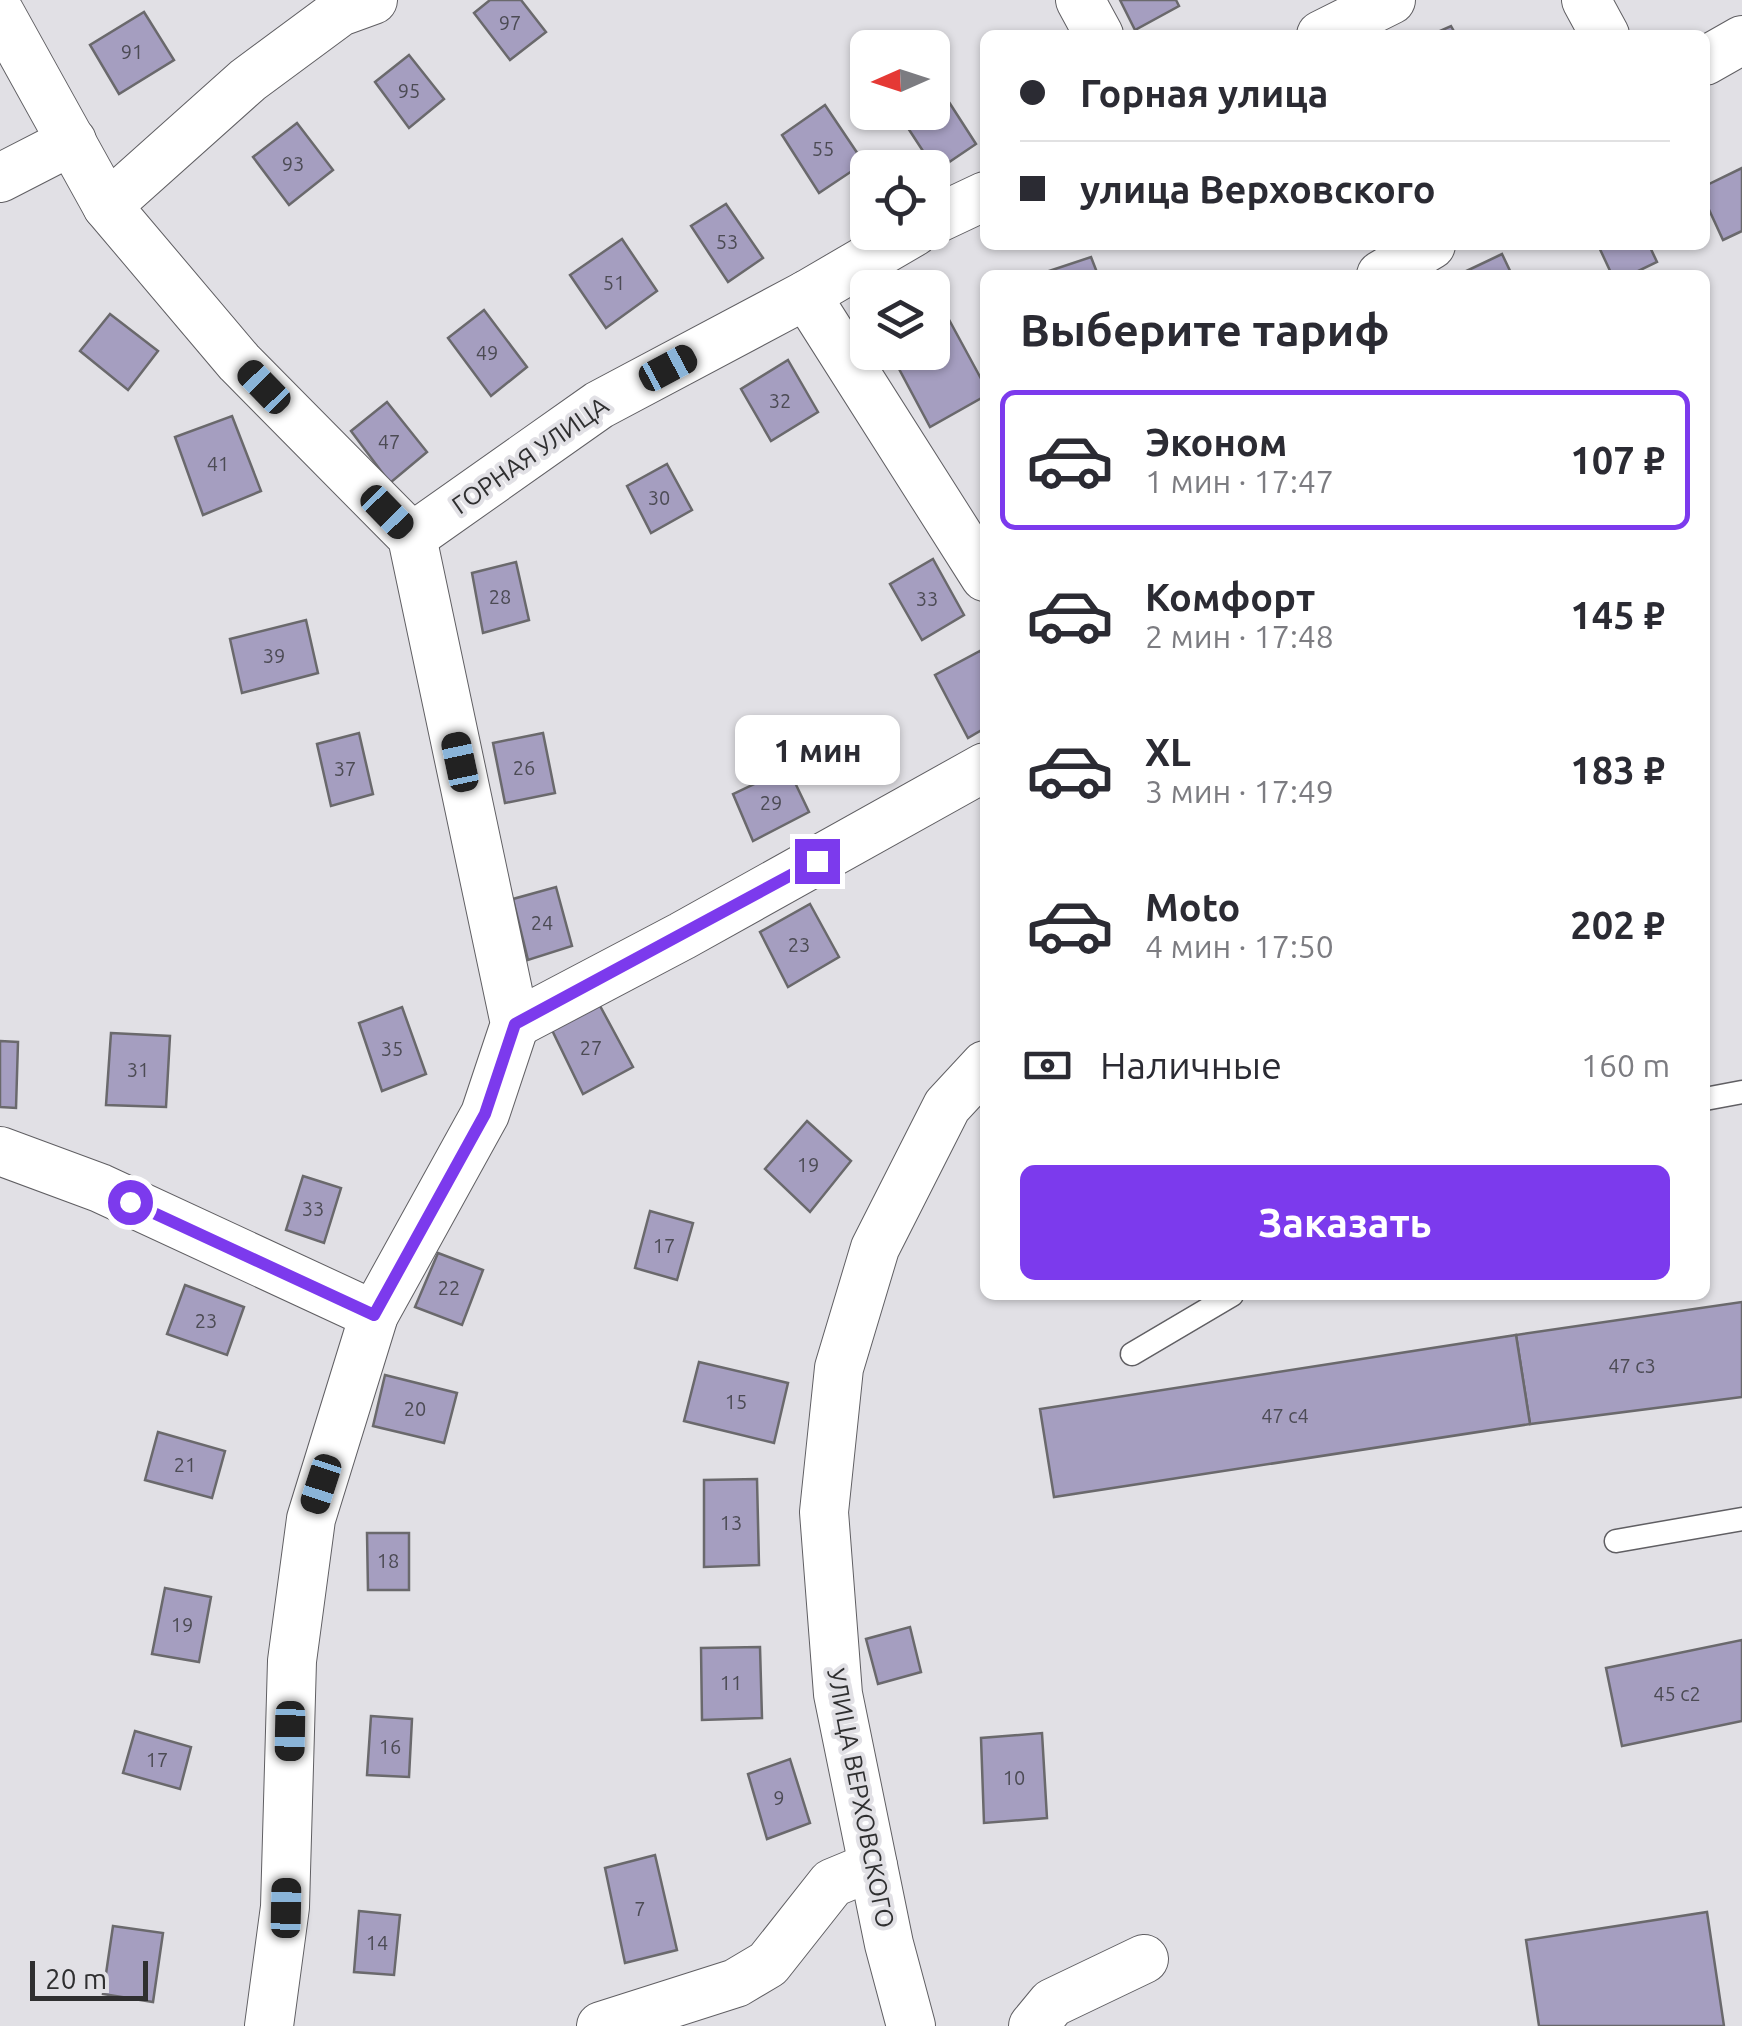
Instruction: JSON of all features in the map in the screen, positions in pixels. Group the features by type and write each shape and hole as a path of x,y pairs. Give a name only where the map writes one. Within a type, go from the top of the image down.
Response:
{"street":[{"path":"107,206 248,80 340,12 372,0"},
{"path":"1080,0 1096,30"},
{"path":"1330,30 1391,0"},
{"path":"1586,0 1602,30"},
{"path":"0,14 107,206 239,362 412,538 515,1024 485,1114 374,1315 310,1518 292,1660 286,1908 269,2026"},
{"path":"1710,58 1742,40"},
{"path":"0,178 72,142"},
{"path":"950,213 980,198"},
{"name":"ГОРНАЯ УЛИЦА","path":"412,538 598,404 883,250"},
{"path":"1389,270 1423,250"},
{"path":"806,295 972,522 980,556"},
{"path":"515,1024 699,927 980,770"},
{"name":"УЛИЦА ВЕРХОВСКОГО","path":"911,2026 888,1944 838,1694 824,1512 839,1368 874,1248 948,1106 980,1071"},
{"path":"0,1151 100,1188 374,1315"},
{"path":"601,2026 736,1983 768,1964 832,1883 873,1866"},
{"path":"1034,2026 1052,2003 1144,1959"}],"lane":[{"path":"1710,1098 1742,1092"},
{"path":"1132,1354 1224,1300"},
{"path":"1616,1541 1742,1519"}],"building":[{"path":"490,0 521,0 546,32 510,60 474,13"},
{"path":"1120,0 1176,0 1179,6 1135,30"},
{"path":"144,12 174,60 119,94 90,45"},
{"path":"409,55 444,99 409,128 375,82"},
{"path":"950,104 976,144 950,162 950,150 922,150 909,130 950,130"},
{"path":"825,105 855,150 850,150 850,172 819,193 782,135"},
{"path":"297,123 333,170 289,205 253,157"},
{"path":"1742,168 1742,231 1723,240 1710,212 1710,184"},
{"path":"726,204 763,258 728,282 691,226"},
{"path":"622,239 657,291 606,328 570,275"},
{"path":"1600,250 1651,250 1657,262 1640,270 1610,270"},
{"path":"1502,254 1510,270 1468,270"},
{"path":"1091,257 1096,270 1052,270"},
{"path":"484,310 527,367 491,396 448,338"},
{"path":"110,314 158,351 128,390 80,351"},
{"path":"950,321 980,377 980,399 930,427 900,370 950,370"},
{"path":"788,360 818,412 771,441 741,389"},
{"path":"387,402 427,452 390,483 351,431"},
{"path":"232,416 261,491 203,515 175,437"},
{"path":"667,464 692,510 651,533 627,486"},
{"path":"933,559 964,615 922,640 890,584"},
{"path":"516,562 529,620 483,633 472,573"},
{"path":"306,620 318,673 242,693 230,639"},
{"path":"980,651 980,731 968,738 935,675"},
{"path":"359,733 373,794 331,806 317,744"},
{"path":"543,733 555,793 505,803 493,743"},
{"path":"788,768 809,812 753,841 733,794"},
{"path":"556,887 572,946 528,960 513,899"},
{"path":"810,904 839,957 788,987 760,932"},
{"path":"599,1004 633,1067 583,1094 551,1028"},
{"path":"402,1007 426,1074 382,1091 359,1023"},
{"path":"111,1033 170,1036 166,1107 106,1105"},
{"path":"0,1041 18,1042 16,1108 0,1107"},
{"path":"807,1121 851,1161 810,1212 765,1169"},
{"path":"303,1176 341,1188 324,1243 286,1230"},
{"path":"650,1211 693,1223 677,1280 635,1268"},
{"path":"438,1253 483,1270 462,1325 415,1307"},
{"path":"185,1285 244,1307 227,1355 167,1334"},
{"path":"1742,1302 1742,1397 1530,1424 1516,1335"},
{"path":"1516,1335 1530,1424 1054,1497 1040,1409"},
{"path":"699,1362 788,1383 774,1443 684,1421"},
{"path":"385,1375 457,1393 444,1443 373,1426"},
{"path":"158,1432 225,1451 212,1498 145,1480"},
{"path":"757,1479 759,1565 704,1567 704,1480"},
{"path":"367,1533 409,1533 409,1590 368,1590"},
{"path":"165,1588 211,1597 199,1662 152,1654"},
{"path":"910,1627 921,1672 878,1684 866,1639"},
{"path":"1742,1640 1742,1721 1622,1746 1606,1668"},
{"path":"760,1647 762,1718 702,1720 701,1648"},
{"path":"371,1716 412,1719 409,1777 367,1775"},
{"path":"135,1731 191,1747 180,1789 123,1773"},
{"path":"1042,1733 1047,1818 984,1823 981,1738"},
{"path":"790,1759 810,1823 767,1839 748,1774"},
{"path":"655,1855 677,1950 625,1963 605,1868"},
{"path":"359,1911 400,1915 394,1975 354,1972"},
{"path":"1707,1912 1724,2026 1539,2026 1526,1940"},
{"path":"113,1926 163,1933 153,2002 103,1994"}],"route":[{"path":"130,1202 374,1315 485,1114 515,1024 817,861"}]}
